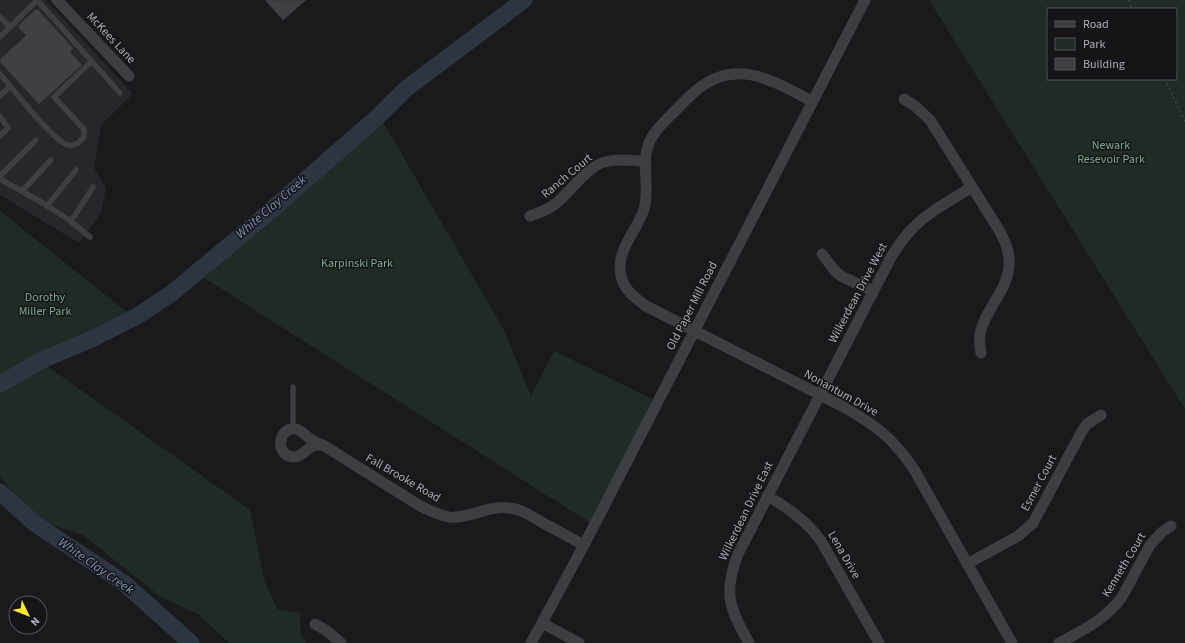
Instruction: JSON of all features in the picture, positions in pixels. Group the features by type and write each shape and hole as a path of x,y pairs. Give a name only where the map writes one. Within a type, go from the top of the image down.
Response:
{"street":[{"name":"McKees Lane","path":"58,0 129,76"},
{"name":"Old Paper Mill Road","path":"531,643 584,545 865,0"},
{"path":"646,161 647,148 651,139 658,130 698,89 717,78 738,74 759,76 769,79 812,101"},
{"path":"904,100 915,106 930,120 1005,241 1008,250 1010,260 1005,282 980,334 979,344 981,353"},
{"name":"Ranch Court","path":"530,216 548,209 557,203 597,165 611,160 646,161"},
{"name":"Nonantum Drive","path":"646,161 647,191 644,209 625,247 620,266 621,277 631,295 646,306 820,394 867,420 880,430 899,448 915,471 1012,643"},
{"name":"Wilkerdean Drive West","path":"820,394 872,291 891,257 901,243 911,230 937,209 972,187"},
{"path":"822,254 840,276 872,291"},
{"name":"Wilkerdean Drive East","path":"749,643 734,615 729,590 730,577 738,554 820,394"},
{"name":"Esmer Court","path":"967,564 1018,536 1033,523 1082,431 1087,424 1101,415"},
{"path":"293,429 286,432 280,439 280,446 286,455 290,457 298,456 311,447 323,445"},
{"name":"Fall Brooke Road","path":"293,429 301,431 313,441 323,445 430,511 450,517 471,514 490,508 510,508 528,514 584,545"},
{"name":"Lena Drive","path":"767,496 790,509 816,533 879,643"},
{"name":"Kenneth Court","path":"1059,643 1098,621 1116,605 1122,597 1150,544 1162,532 1171,526"},
{"path":"542,623 579,643"},
{"path":"315,624 327,631 341,643"}],"lane":[{"path":"0,36 37,0 120,93"},
{"path":"0,17 10,27"},
{"path":"0,74 60,141 68,145 74,145 78,144 84,138 84,129 54,97 92,62"},
{"path":"0,96 10,86"},
{"path":"0,116 8,128 0,136"},
{"path":"36,140 0,178 69,220 90,237"},
{"path":"22,191 52,160"},
{"path":"47,206 76,170"},
{"path":"69,220 74,217 93,187"},
{"path":"293,387 293,429"}],"path":[{"path":"1165,80 1185,122"}],"shaded area":[{"path":"0,0 46,0 133,94 101,125 94,168 106,188 101,213 79,243 0,195"}],"green space":[{"name":"Newark Resevoir Park","path":"929,0 1185,0 1185,409"},
{"name":"Karpinski Park","path":"383,122 504,330 531,396 554,351 653,399 592,524 203,277 304,183 340,159 363,140 376,126"},
{"name":"Dorothy Miller Park","path":"0,211 127,312 41,356 0,379"},
{"path":"47,366 250,510 264,580 277,609 300,613 301,635 306,643 229,643 198,614 161,597 83,535 40,521 0,477 0,389"}],"building":[{"path":"265,0 306,0 283,20"},
{"path":"35,10 38,10 73,48 70,52 82,65 39,104 0,62 0,60 26,35 19,28 19,25"}],"waterway":[{"name":"White Clay Creek","path":"0,384 42,360 92,339 139,315 172,293 262,218 373,121 407,88 524,0"},
{"name":"White Clay Creek","path":"0,492 34,523 124,583 191,643"}]}
